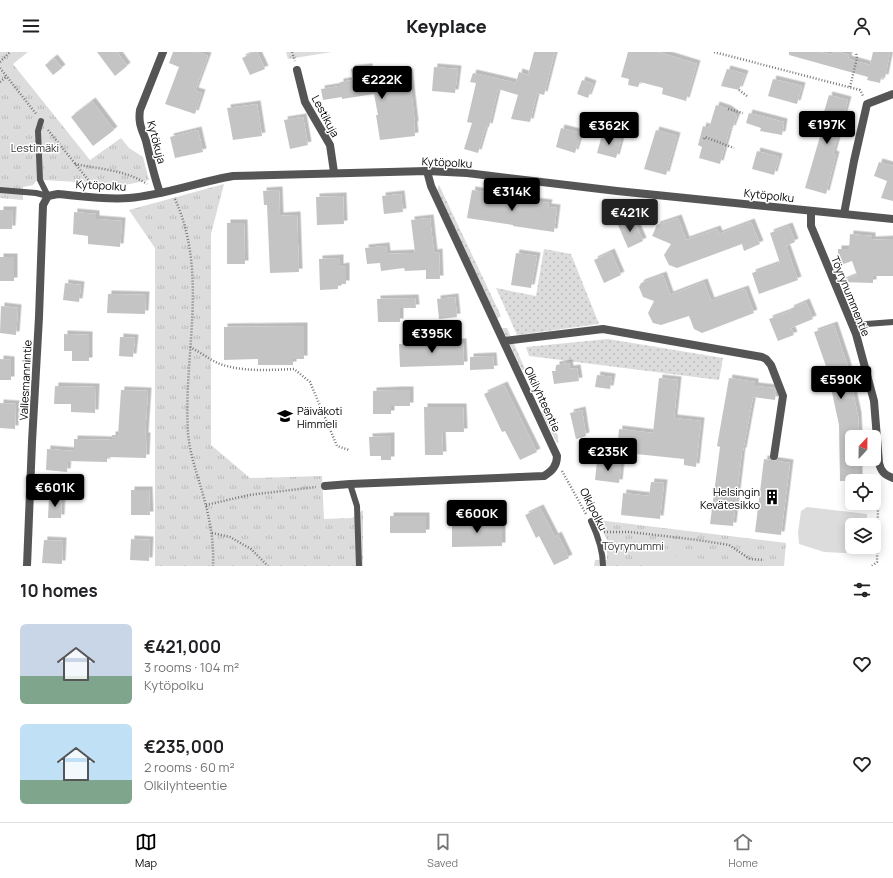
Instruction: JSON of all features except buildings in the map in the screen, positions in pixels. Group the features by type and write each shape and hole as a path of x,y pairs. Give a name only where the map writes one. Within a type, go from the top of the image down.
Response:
{"street":[{"name":"Kytökuja","path":"160,193 139,118 140,110 163,52"},
{"name":"Lestikuja","path":"297,70 305,102 330,145 334,172"},
{"path":"844,214 867,104 893,94"},
{"name":"Kytöpolku","path":"48,196 58,194 128,198 160,193 233,176 334,172 427,171 481,174 618,191 893,219"},
{"name":"Olkilyhteentie","path":"427,171 431,186 458,242 481,296 504,341 557,456 556,466"},
{"name":"Vallesmannintie","path":"27,566 43,206 48,196"},
{"name":"Töyrynummentie","path":"811,211 811,226 856,334 874,401 880,470 893,478"},
{"path":"504,341 603,329 762,357 771,365 783,396 774,456"},
{"path":"325,486 544,476 551,472 556,466"}],"lane":[{"path":"41,121 38,132 40,180 48,196"},
{"path":"0,190 36,193 48,196"},
{"path":"853,326 893,322"},
{"path":"350,484 357,506 359,566"},
{"name":"Olkipolku","path":"590,521 596,532 603,552 603,566"}],"path":[{"path":"0,62 10,52"},
{"path":"714,52 860,90 867,104"},
{"path":"850,87 857,58 856,52"},
{"path":"0,68 101,197"},
{"path":"0,82 6,77"},
{"path":"739,90 748,96"},
{"path":"728,108 743,112"},
{"path":"704,139 704,136 734,148"},
{"path":"74,163 129,175 149,185"},
{"path":"171,190 183,218 191,257 193,309 187,394 188,432 190,450 206,505 212,533 214,566"},
{"path":"190,347 220,364 243,369 294,369 310,382 337,446 349,450"},
{"name":"Olkipolku","path":"556,466 564,472 590,521"},
{"path":"206,505 249,495 325,486"},
{"path":"872,566 877,562 878,510"},
{"path":"596,532 630,532 698,540 729,546 750,559 764,560"},
{"path":"212,533 230,537 251,549 268,566"}],"green space":[{"name":"Lestimäki","path":"0,52 28,52 13,64 90,160 121,138 129,148 143,157 149,180 125,185 44,180 36,181 33,185 23,187 23,200 0,198"},
{"path":"286,52 332,52 288,59"},
{"path":"224,184 211,234 211,445 250,478 322,476 324,519 352,518 363,510 363,566 155,566 155,248 129,210"},
{"path":"439,185 501,316 497,318 437,191"},
{"path":"544,249 571,254 599,324 517,335 496,288 536,296"},
{"path":"502,328 507,328 525,369 522,370"},
{"path":"608,339 723,358 719,380 529,356 526,347"},
{"path":"546,411 558,436 557,443 541,412"},
{"path":"807,507 867,514 867,518 845,518 845,553 824,552 799,544 798,532 801,511"},
{"name":"Töyrynummi","path":"598,520 786,543 784,566 594,566 595,560 607,560 607,540"},
{"path":"645,552 765,566 643,566"}],"place":[{"name":"Päiväkoti Himmeli","path":"285,416"},
{"name":"Helsingin Kevätesikko","path":"772,497"}]}
